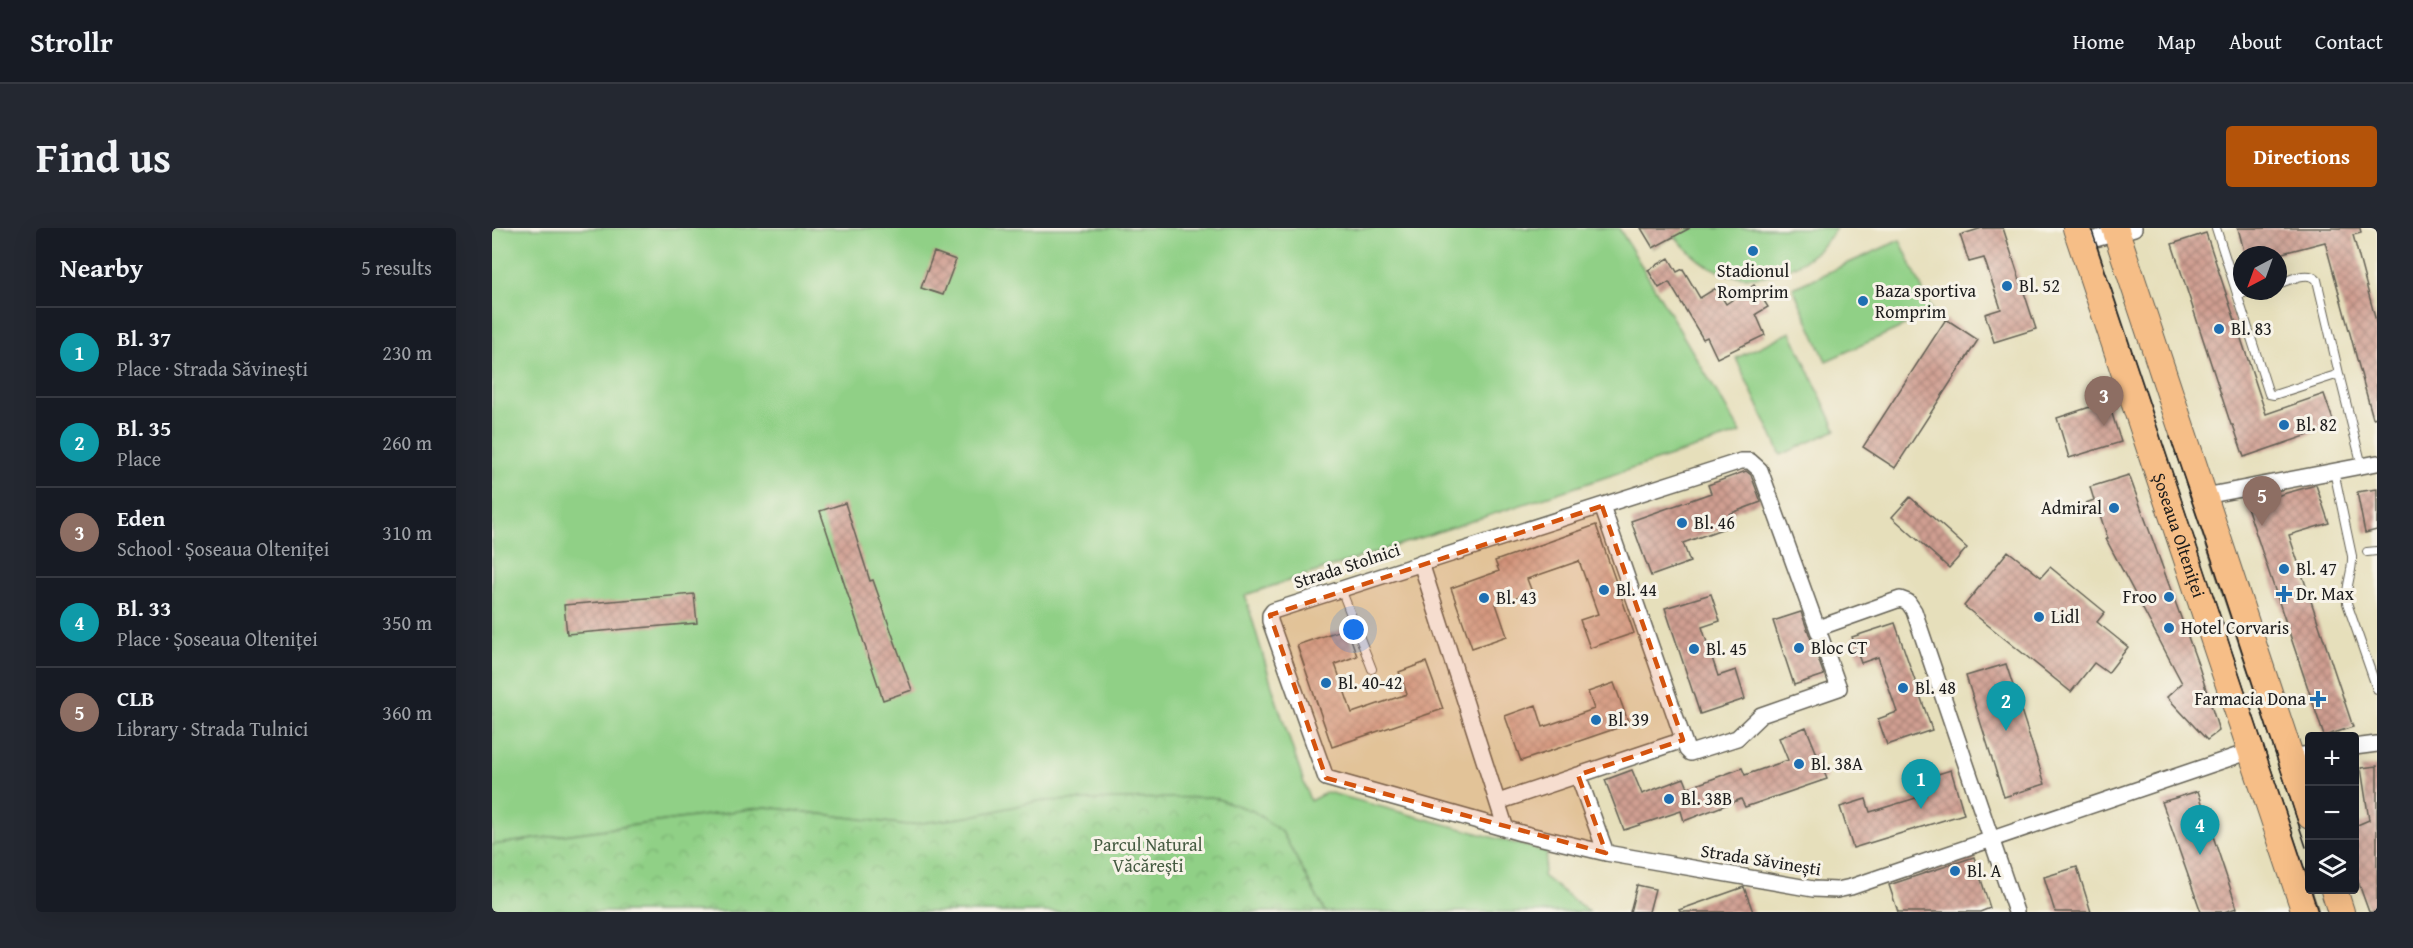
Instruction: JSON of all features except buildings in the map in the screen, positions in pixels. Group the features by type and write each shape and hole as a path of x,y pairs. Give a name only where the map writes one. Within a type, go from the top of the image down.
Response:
{"main road":[{"name":"Șoseaua Olteniței","path":"2122,229 2205,496 2300,755 2305,786"},
{"name":"Șoseaua Olteniței","path":"2079,236 2305,912"},
{"path":"2335,894 2341,912"}],"street":[{"path":"2079,236 2122,229"},
{"name":"Strada Stolnici","path":"1326,778 1270,621 1270,615 1274,610 1741,461 1750,461 1760,470 1818,628"},
{"path":"2205,496 2369,465"},
{"path":"1602,506 1683,740 1687,750 1694,754 1737,738 1761,715 1839,688 1818,628 1900,599 1908,602 1914,611 2016,912"},
{"path":"1421,563 1506,829"},
{"path":"1498,802 1683,740"},
{"path":"2359,746 2377,744"},
{"name":"Strada Săvinești","path":"1326,778 1506,829 1606,853 1827,891 1851,887 2251,751"},
{"path":"1578,775 1606,853"}],"lane":[{"path":"2216,228 2233,282"},
{"path":"2287,281 2308,275 2317,280 2340,374 2369,465"},
{"path":"2239,300 2270,394 2274,395 2340,374"},
{"path":"2334,471 2352,556 2352,566 2345,591 2347,603 2377,689"},
{"path":"2367,552 2377,551"},
{"path":"1341,589 1372,669"}],"highlighted area":[{"path":"1602,506 1683,740 1578,775 1606,853 1326,778 1270,615"}],"green space":[{"path":"492,228 1619,228 1741,433 1245,595 1310,801 1327,792 1547,852 1543,876 1589,912 1325,912 1282,832 968,817 907,825 766,807 492,845"},
{"name":"Stadionul Romprim","path":"1641,228 1836,228 1812,255 1797,265 1763,276 1745,277 1710,267 1691,253 1675,236 1653,248"},
{"name":"Baza sportiva Romprim","path":"1900,240 1933,313 1826,361 1793,288"},
{"path":"1791,332 1836,430 1781,455 1736,358"},
{"name":"Parcul Natural Văcărești","path":"1212,797 1253,811 1282,832 1325,912 492,912 492,845 766,807 907,825 968,817 1038,801"}],"tram line":[{"path":"2091,228 2305,871"},
{"path":"2170,437 2305,844"},
{"path":"2312,894 2318,912"}],"place":[{"name":"Stadionul Romprim","path":"1753,251"},
{"name":"Bl. 52","path":"2007,286"},
{"name":"Baza sportiva Romprim","path":"1863,301"},
{"name":"Bl. 83","path":"2219,329"},
{"name":"Bl. 82","path":"2284,425"},
{"name":"Eden","path":"2104,426"},
{"name":"Admiral","path":"2114,508"},
{"name":"Bl. 46","path":"1682,523"},
{"name":"CLB","path":"2262,526"},
{"name":"Bl. 47","path":"2284,569"},
{"name":"Bl. 44","path":"1604,590"},
{"name":"Dr. Max","path":"2284,594"},
{"name":"Froo","path":"2169,597"},
{"name":"Bl. 43","path":"1484,598"},
{"name":"Lidl","path":"2039,617"},
{"name":"Hotel Corvaris","path":"2169,628"},
{"name":"Bloc CT","path":"1799,648"},
{"name":"Bl. 45","path":"1694,649"},
{"name":"Bl. 40-42","path":"1326,683"},
{"name":"Bl. 48","path":"1903,688"},
{"name":"Farmacia Dona","path":"2318,699"},
{"name":"Bl. 39","path":"1596,720"},
{"name":"Bl. 35","path":"2006,731"},
{"name":"Bl. 38A","path":"1799,764"},
{"name":"Bl. 38B","path":"1669,799"},
{"name":"Bl. 37","path":"1921,809"},
{"name":"Bl. 33","path":"2200,855"},
{"name":"Bl. A","path":"1955,871"}]}
